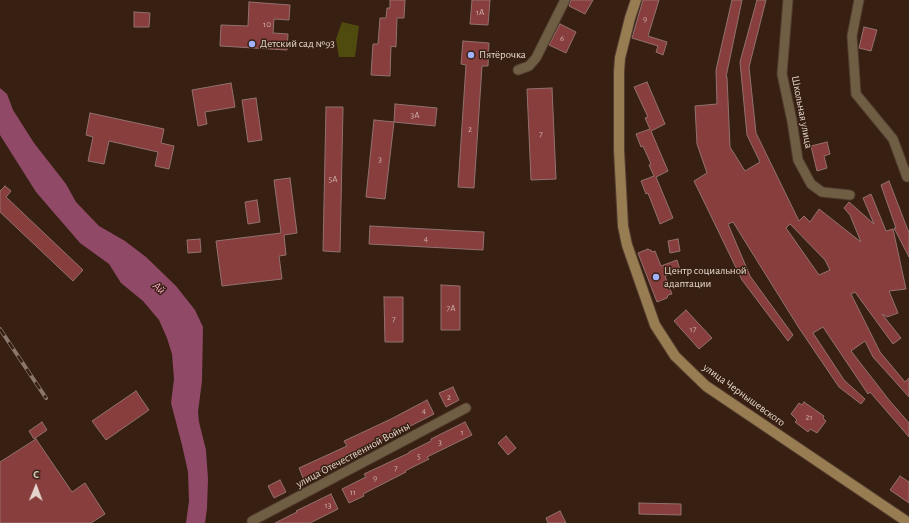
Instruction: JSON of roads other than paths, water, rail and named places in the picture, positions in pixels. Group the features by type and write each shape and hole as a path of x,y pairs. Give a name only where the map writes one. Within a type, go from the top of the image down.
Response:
{"main road":[{"name":"улица Чернышевского","path":"636,0 620,58 619,72 619,150 623,226 627,245 655,325 675,356 706,386 909,523"}],"street":[{"path":"518,70 529,66 536,58 565,0"},
{"name":"Школьная улица","path":"788,0 782,74 798,160 811,184 822,192 850,195"},
{"path":"859,0 852,36 856,94 893,139 907,177"},
{"name":"улица Отечественной Войны","path":"252,523 252,521 466,408"}],"water":[{"name":"Ай","path":"0,88 7,94 13,110 34,143 66,184 76,202 99,226 125,241 146,257 176,286 195,310 203,327 202,381 198,412 206,450 208,479 205,523 186,523 189,501 188,472 171,403 174,379 172,354 159,320 143,301 121,283 109,264 80,243 36,192 0,135"}],"railway":[{"path":"0,329 46,398"}],"place":[{"name":"Детский сад №93","path":"252,44"},
{"name":"Пятёрочка","path":"471,55"},
{"name":"Центр социальной адаптации","path":"656,277"}]}
